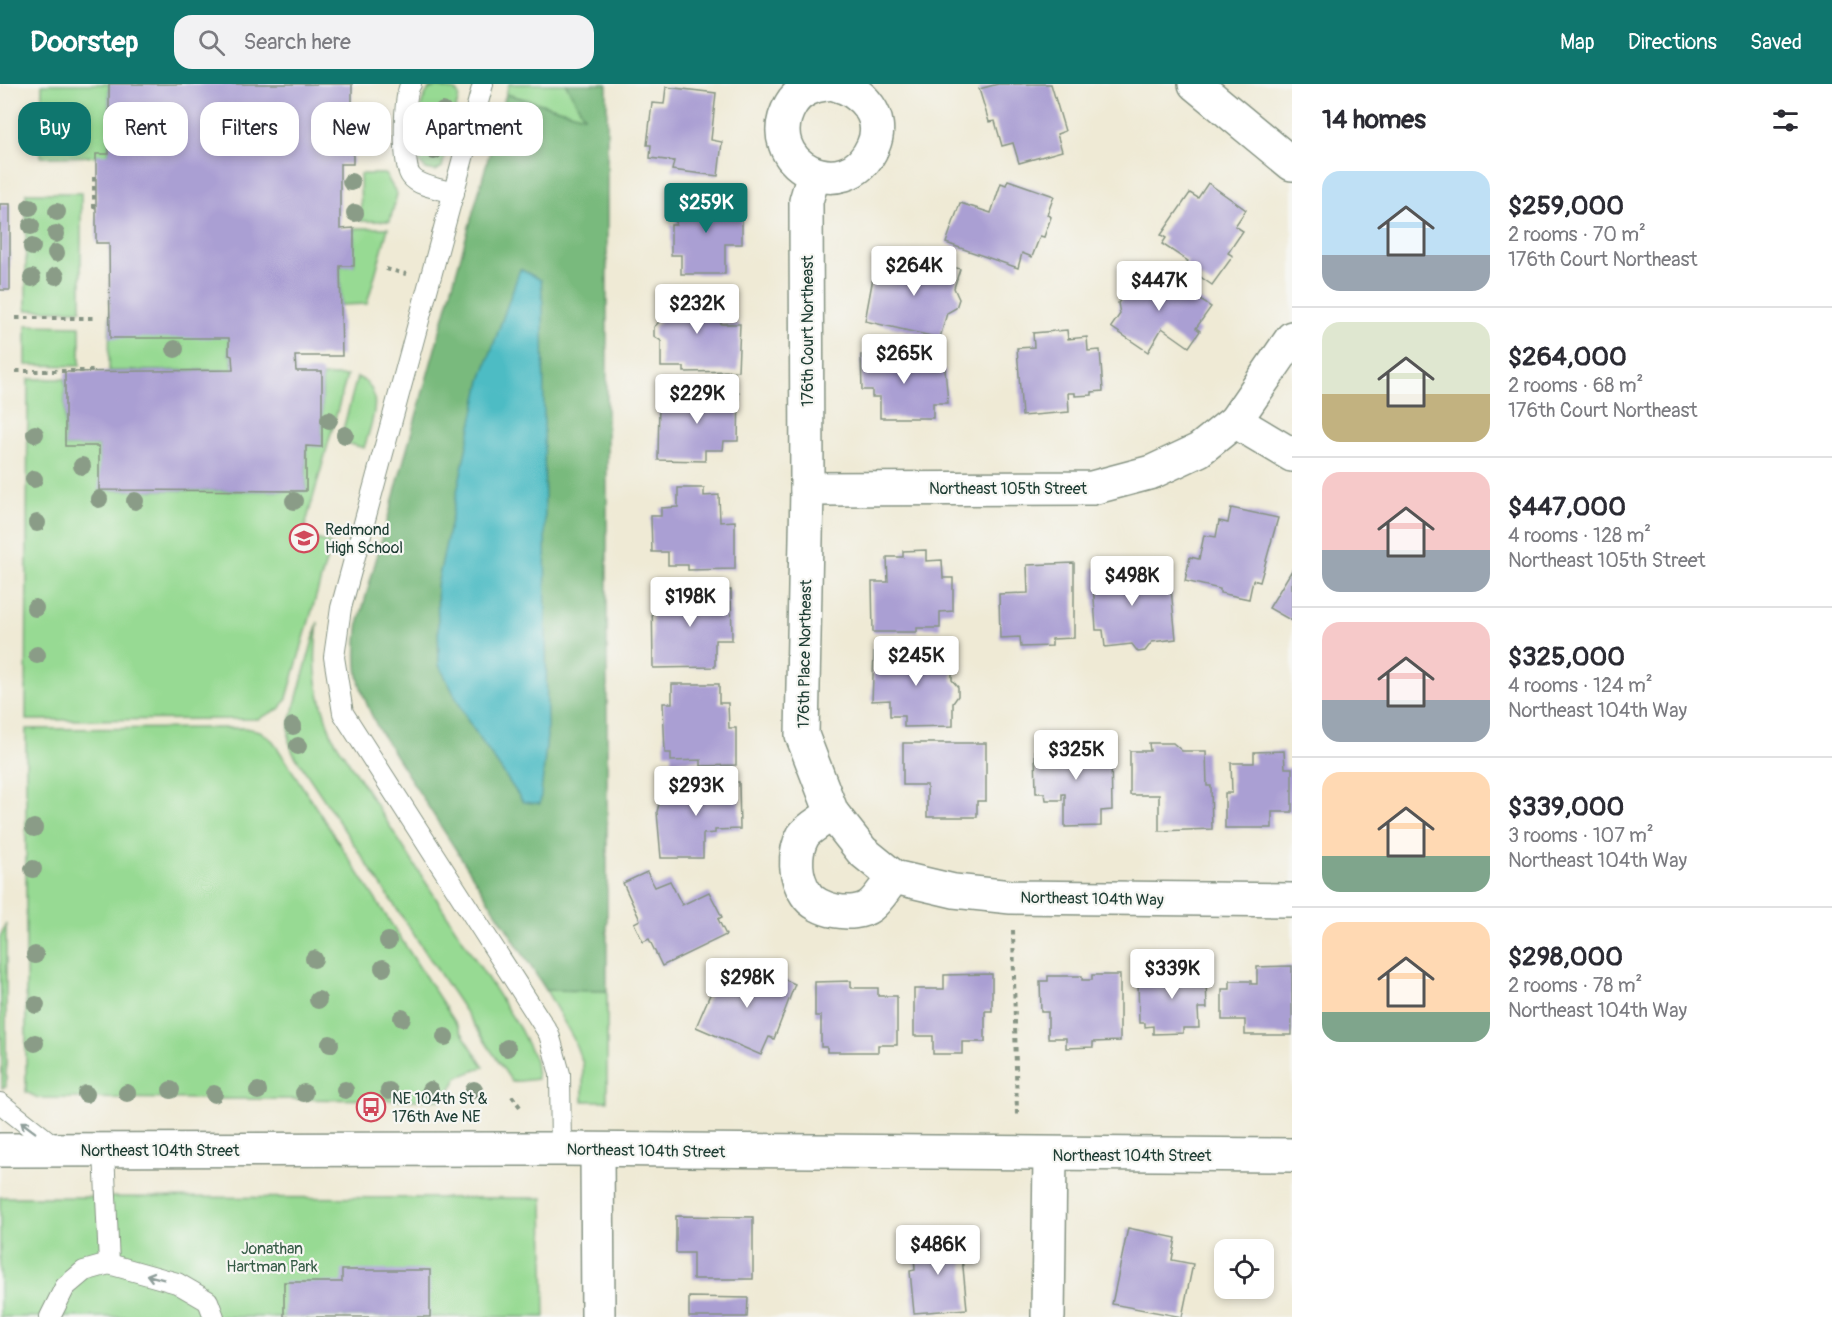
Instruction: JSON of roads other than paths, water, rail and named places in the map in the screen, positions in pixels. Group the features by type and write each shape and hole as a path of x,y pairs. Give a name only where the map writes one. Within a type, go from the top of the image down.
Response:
{"street":[{"path":"826,84 804,90 793,100 786,113 783,128 784,143 791,156 801,167 814,174 830,177 845,174 859,166 869,154 876,140 876,124 871,108 855,92 835,84"},
{"path":"1195,84 1292,164"},
{"name":"176th Court Northeast","path":"807,489 806,201 814,174"},
{"name":"Northeast 105th Street","path":"807,489 1092,488 1152,472 1200,450 1235,421 1292,338"},
{"path":"1235,421 1292,455"},
{"name":"176th Place Northeast","path":"807,489 802,735 832,813 862,851"},
{"path":"832,813 803,835 800,845 796,874 807,897 827,908 849,912 869,907 894,877"},
{"name":"Northeast 104th Way","path":"862,851 894,877 954,891 1011,897 1292,900"},
{"name":"Northeast 104th Street","path":"0,1150 561,1149 1050,1155 1292,1155"},
{"path":"597,1150 598,1317"},
{"path":"1048,1317 1050,1155"}],"lane":[{"path":"411,84 406,102 405,162 409,174 416,181 454,193"},
{"path":"483,84 341,608 334,657 343,713 549,1034 560,1074 561,1149"},
{"path":"0,1103 58,1149"},
{"path":"104,1150 109,1264"},
{"path":"50,1317 64,1287 84,1271 109,1264 177,1283 208,1301 214,1317"}],"water":[{"path":"520,269 541,280 543,306 547,736 540,804 523,802 468,721 439,665 437,585 481,380"}],"place":[{"name":"Redmond High School","path":"304,538"},
{"name":"NE 104th St & 176th Ave NE","path":"371,1107"}],"park label":[{"name":"Jonathan Hartman Park","path":"272,1257"}]}
